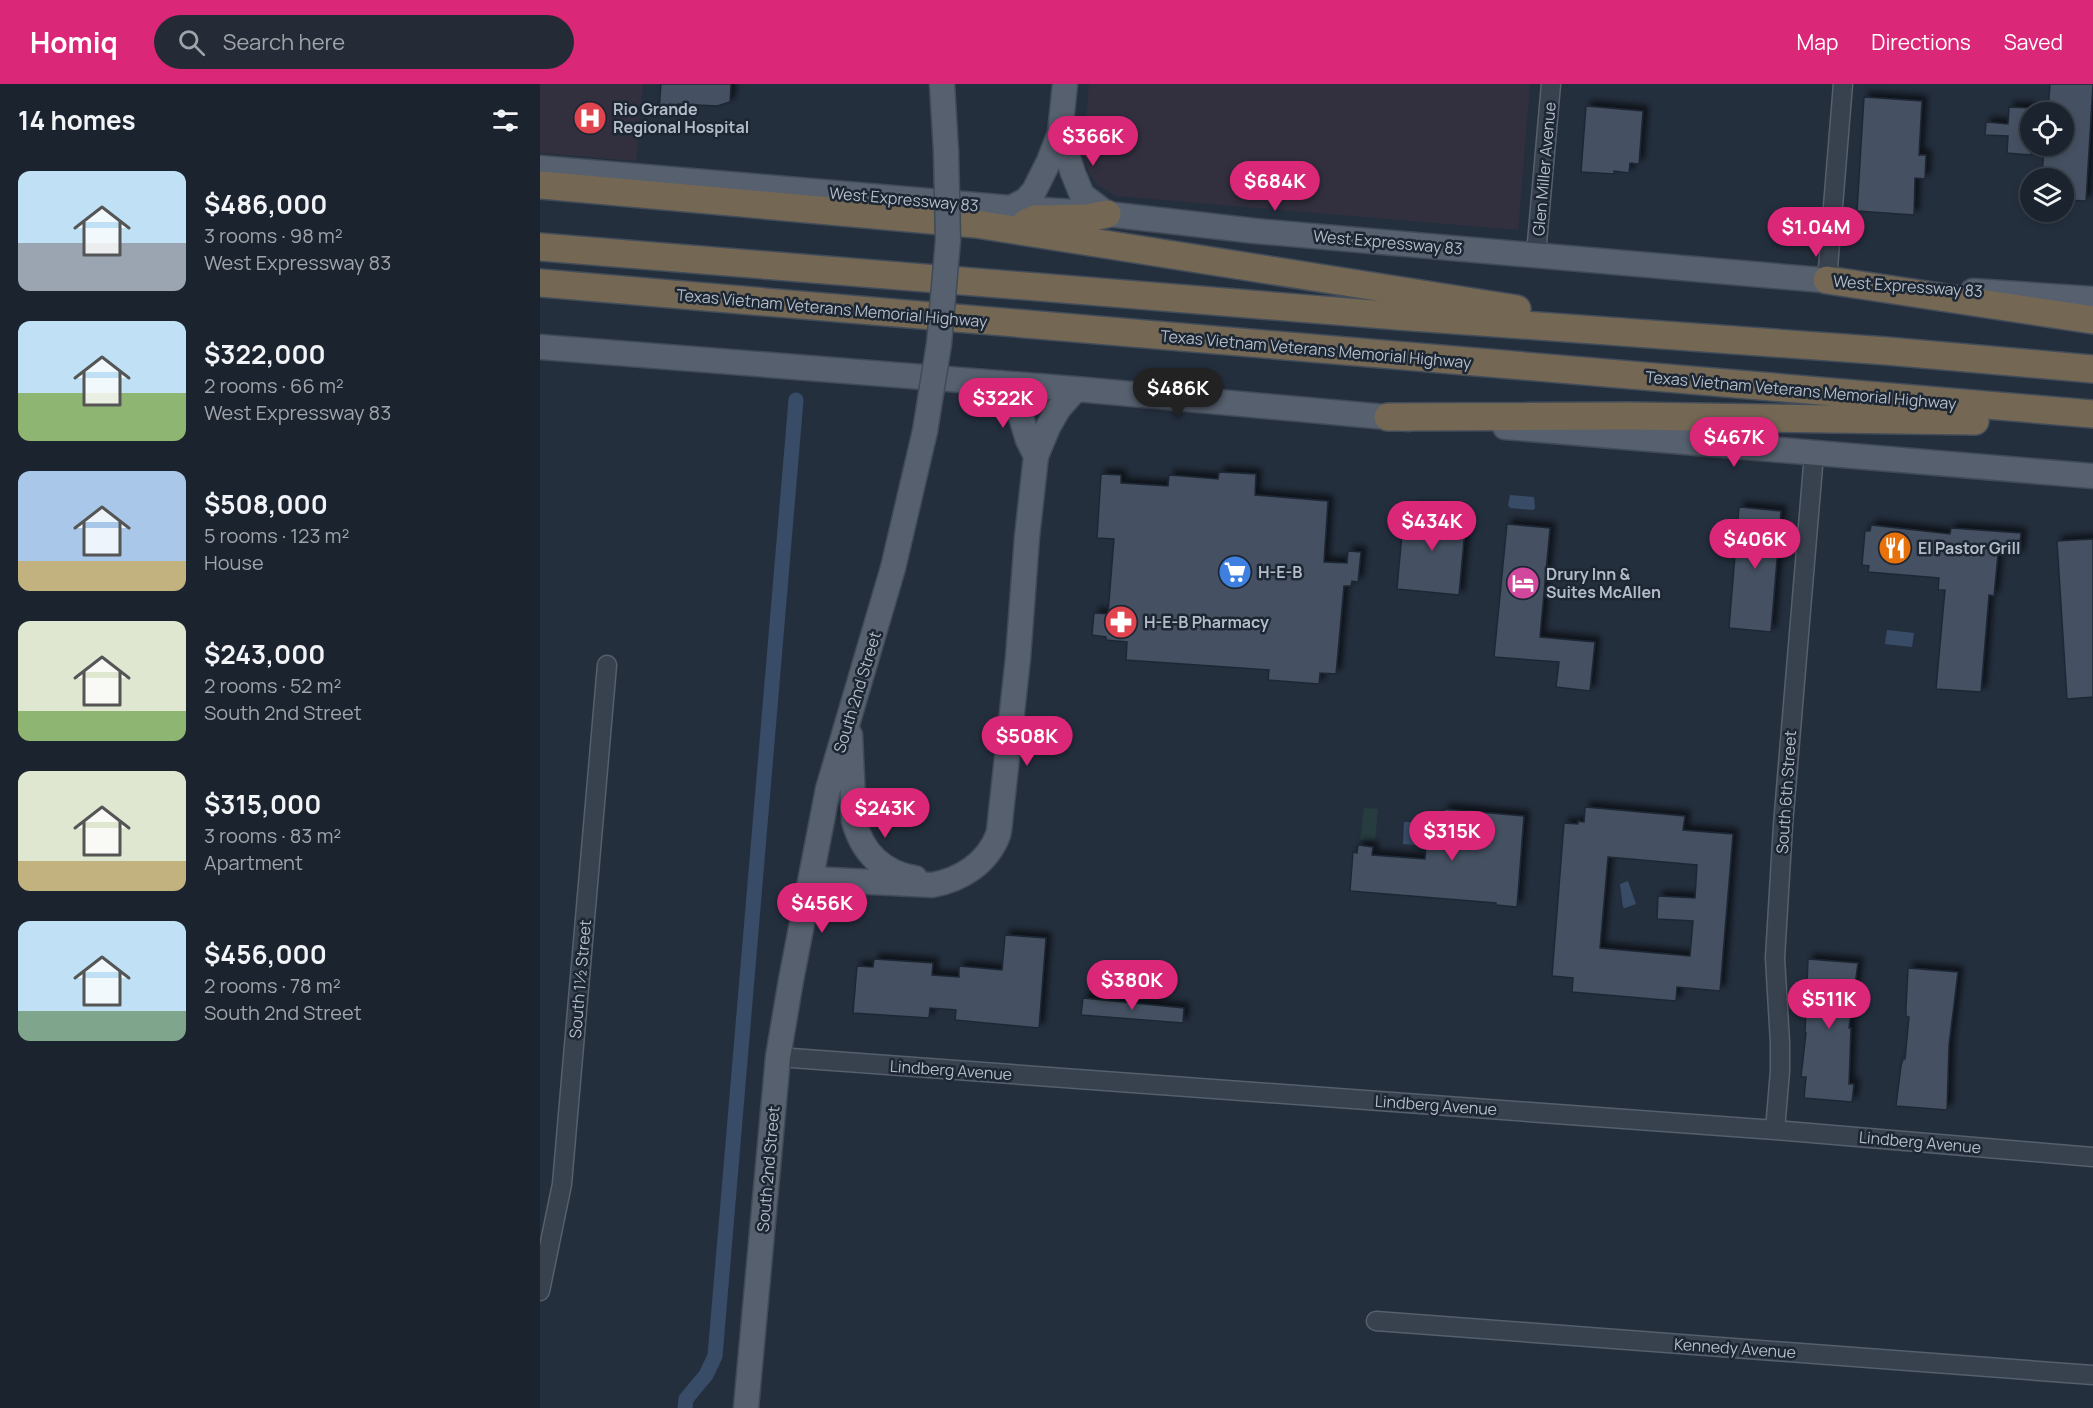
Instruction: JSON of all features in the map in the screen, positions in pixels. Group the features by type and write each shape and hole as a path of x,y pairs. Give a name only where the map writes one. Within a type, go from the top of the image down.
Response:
{"highway":[{"path":"540,185 913,217 1035,219 1087,218 1107,214"},
{"path":"1011,219 1263,270 1517,309 1590,330"},
{"path":"540,247 1374,315 1887,351 2093,369"},
{"path":"1827,280 2093,320"},
{"name":"Texas Vietnam Veterans Memorial Highway","path":"540,283 2093,414"},
{"path":"1388,417 1802,418 2093,424"}],"main road":[{"name":"South 2nd Street","path":"746,1408 778,1057 828,789 893,568 925,431 939,344 948,240 942,84"},
{"path":"1011,219 1034,191 1060,133 1065,84"},
{"path":"1060,133 1082,195 1107,214"},
{"name":"West Expressway 83","path":"540,168 1011,219"},
{"name":"West Expressway 83","path":"1107,214 1255,231 1827,280 2093,299"},
{"path":"540,347 1076,389 1814,454 2093,476"},
{"path":"1001,383 1018,407 1028,440 1036,456"},
{"path":"812,879 918,885 945,882 970,870 992,848 999,834 1036,456 1059,408 1076,389"},
{"path":"849,719 854,821 863,845 879,863 890,870 912,878 935,878 946,875 956,870 977,852 1000,823"}],"street":[{"name":"Glen Miller Avenue","path":"1536,254 1551,84"},
{"path":"1827,280 1843,84"},
{"name":"South 6th Street","path":"1775,1130 1780,1071 1776,948 1783,825 1814,454"},
{"name":"South 1½ Street","path":"540,1291 562,1184 607,664"},
{"name":"Lindberg Avenue","path":"778,1057 1775,1130 2093,1157"},
{"name":"Kennedy Avenue","path":"1376,1321 2093,1375"}],"shaded area":[{"name":"Rio Grande Regional Hospital","path":"540,84 643,84 636,161 540,153"},
{"path":"1089,84 1530,84 1518,230 1116,196 1098,185 1089,173 1083,155"}],"green space":[{"path":"1364,808 1378,809 1375,841 1360,840"}],"water":[{"path":"1510,495 1534,497 1535,508 1533,510 1510,508 1508,505"},
{"path":"1887,630 1914,633 1912,647 1885,644"},
{"path":"1404,822 1414,822 1413,840 1416,841 1416,845 1403,844"},
{"path":"1628,881 1636,904 1625,908 1620,884"}],"building":[{"path":"661,84 731,84 730,102 717,106 678,104 677,113 659,111"},
{"path":"2050,84 2093,84 2086,201 2074,200 2074,168 2043,168 2043,156 2074,156 2074,102 2049,102"},
{"path":"1864,97 1922,101 1919,155 1926,155 1925,179 1915,178 1914,215 1857,211"},
{"path":"1586,106 1643,111 1639,164 1630,163 1629,173 1581,172"},
{"path":"2009,107 2020,108 2020,154 2007,153 2008,136 1985,135 1986,122 2008,124"},
{"name":"H-E-B","path":"1219,472 1256,474 1255,495 1328,501 1324,562 1347,563 1348,551 1361,552 1358,582 1352,581 1351,586 1344,586 1336,674 1320,673 1319,684 1268,680 1269,670 1126,660 1127,642 1106,640 1106,637 1092,635 1094,613 1108,614 1114,539 1097,538 1101,474 1121,475 1121,483 1168,486 1169,475 1218,479"},
{"path":"1739,507 1781,511 1771,632 1729,628"},
{"path":"1414,508 1456,511 1456,517 1466,518 1459,595 1397,589 1404,512 1414,513"},
{"name":"Drury Inn & Suites McAllen","path":"1507,524 1550,528 1540,637 1595,642 1590,691 1556,687 1559,662 1494,657"},
{"path":"1871,525 1950,534 1951,528 2021,533 2019,556 1998,554 1994,596 1989,595 1981,692 1936,689 1945,590 1938,590 1939,578 1868,572 1869,566 1862,565 1865,531 1870,531"},
{"path":"2093,539 2093,697 2067,699 2057,541"},
{"path":"1585,807 1685,816 1683,830 1733,834 1720,991 1677,987 1676,1001 1572,992 1573,978 1552,976 1564,823 1584,822","holes":["1608,857 1697,865 1695,898 1658,896 1657,919 1693,921 1690,956 1600,948"]},
{"path":"1444,809 1524,816 1517,907 1496,905 1496,903 1350,891 1353,852 1357,853 1358,845 1373,847 1372,855 1425,859 1428,821 1444,819"},
{"path":"1005,935 1046,938 1039,1028 955,1020 956,1010 930,1008 929,1018 853,1013 857,966 873,967 874,959 933,963 932,975 959,977 959,966 1002,970"},
{"path":"1808,959 1858,963 1849,1028 1851,1028 1849,1084 1854,1084 1852,1102 1804,1098 1806,1077 1801,1077 1806,1033"},
{"path":"1908,968 1958,972 1949,1045 1947,1110 1896,1106 1901,1066 1905,1059 1909,1017 1906,1016"},
{"path":"1083,998 1184,1008 1183,1023 1081,1015"}],"waterway":[{"path":"685,1408 686,1399 706,1375 715,1356 796,400"}],"place":[{"name":"Rio Grande Regional Hospital","path":"590,118"},
{"name":"El Pastor Grill","path":"1895,548"},
{"name":"H-E-B","path":"1235,572"},
{"name":"Drury Inn & Suites McAllen","path":"1523,583"},
{"name":"H-E-B Pharmacy","path":"1121,622"}]}
